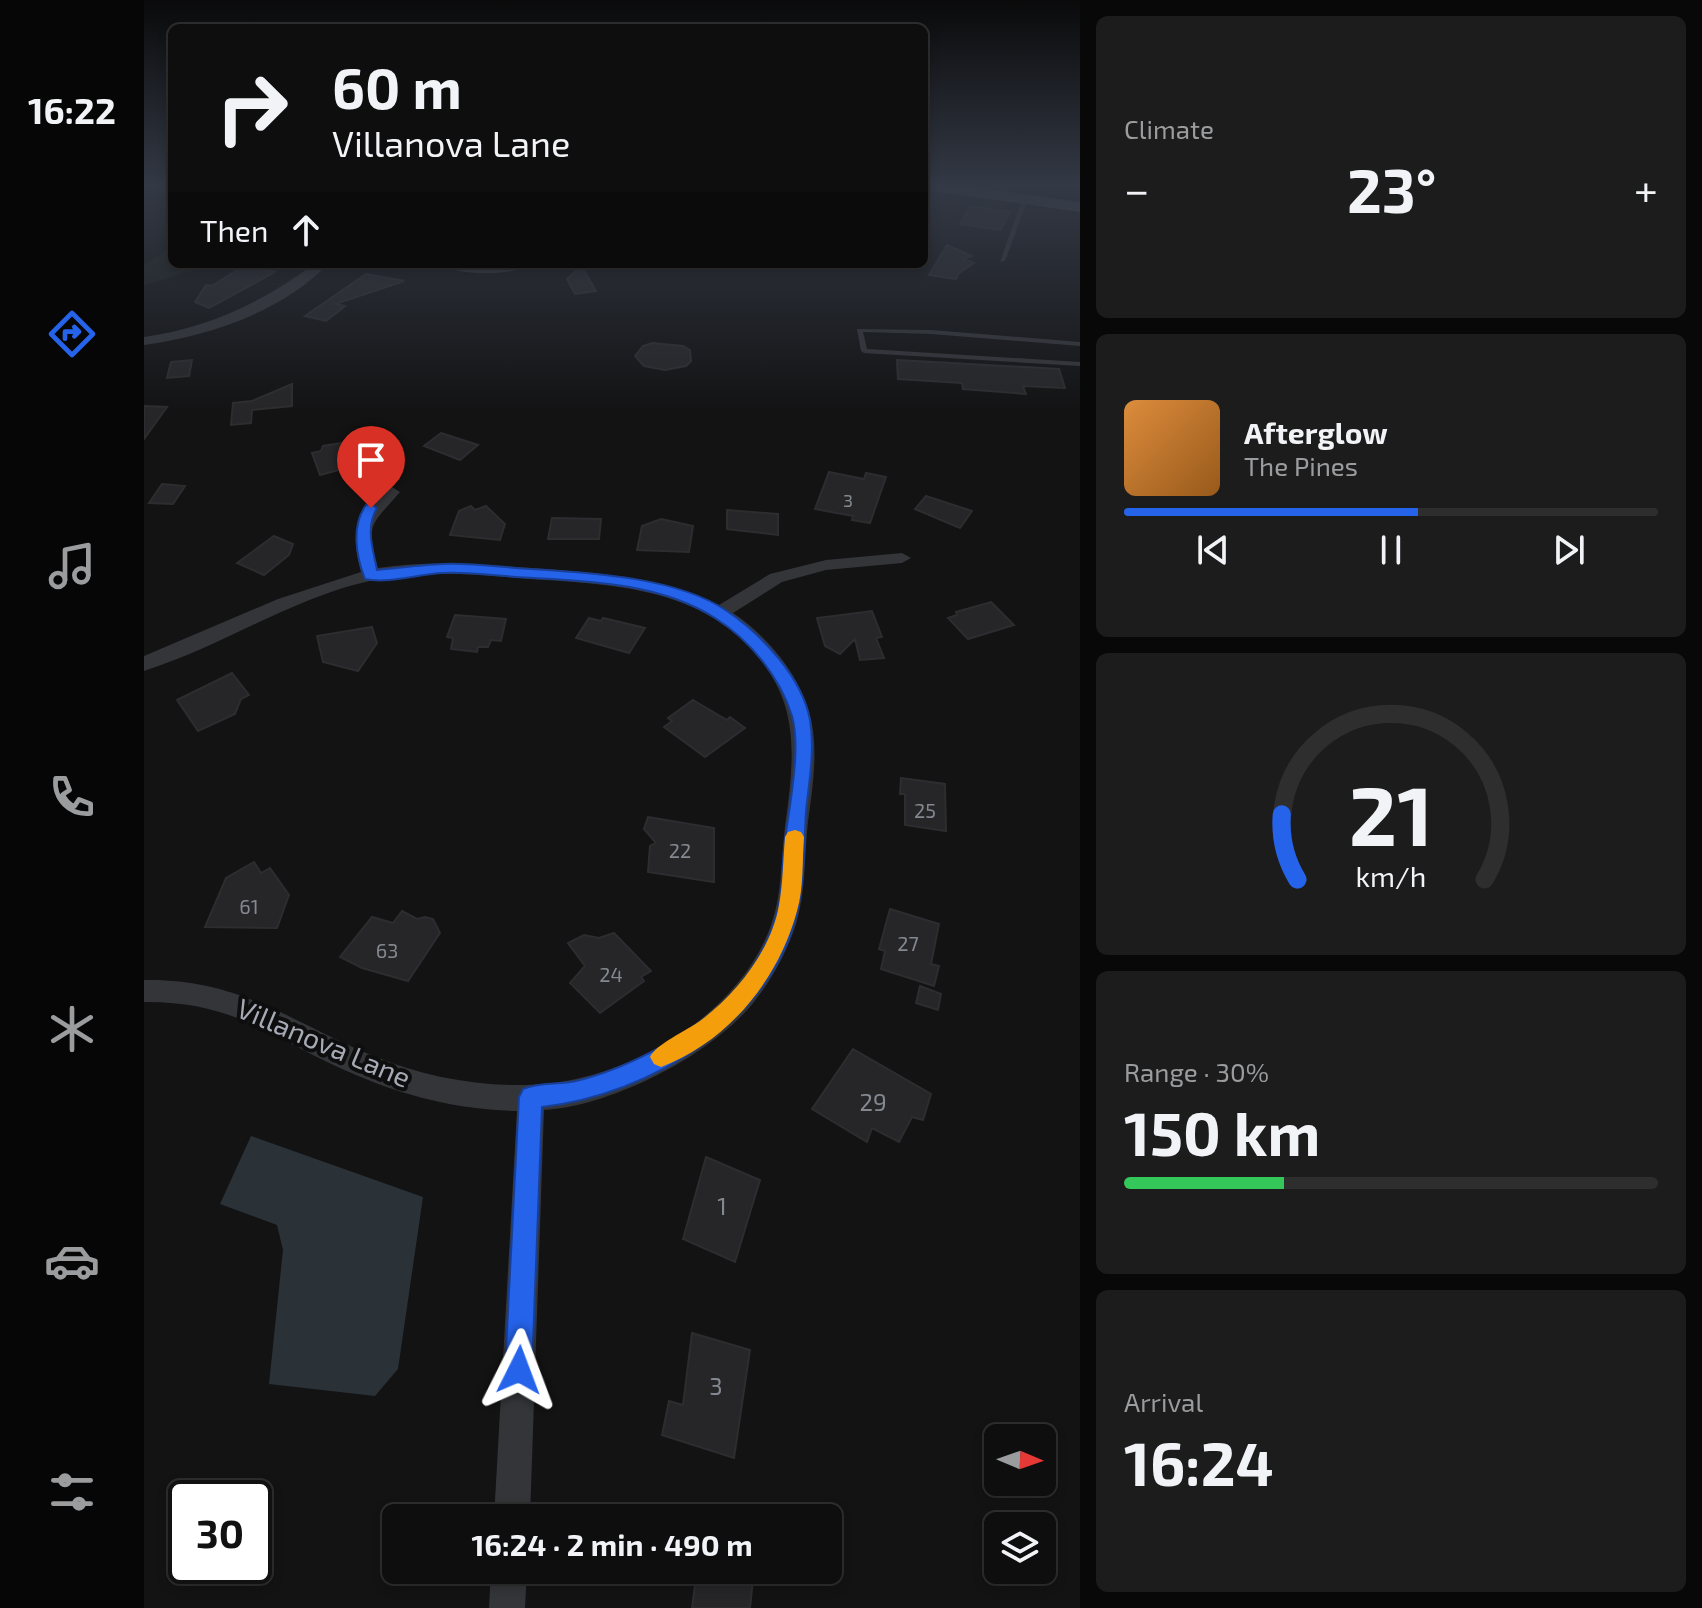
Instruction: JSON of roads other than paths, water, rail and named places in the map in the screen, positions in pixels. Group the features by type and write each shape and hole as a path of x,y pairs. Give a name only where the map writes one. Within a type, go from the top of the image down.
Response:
{"street":[{"path":"144,341 181,336 233,318 256,308 316,268"},
{"path":"472,268 502,268"},
{"path":"371,576 364,551 365,517 371,508 392,492"},
{"path":"144,664 317,592 371,576 445,568 598,577 664,590 720,613 776,578 826,565 902,558"},
{"name":"Villanova Lane","path":"144,991 169,989 210,994 252,1008 365,1066 420,1084 475,1095 531,1097 576,1092 644,1066 685,1045 728,1013 753,984 776,943 788,908 803,753 801,719 789,689 773,663 720,613"},
{"path":"513,1504 531,1097"},
{"path":"507,1608 508,1584"}],"lane":[{"path":"1080,344 931,332 859,330 864,351 1080,364"}]}
